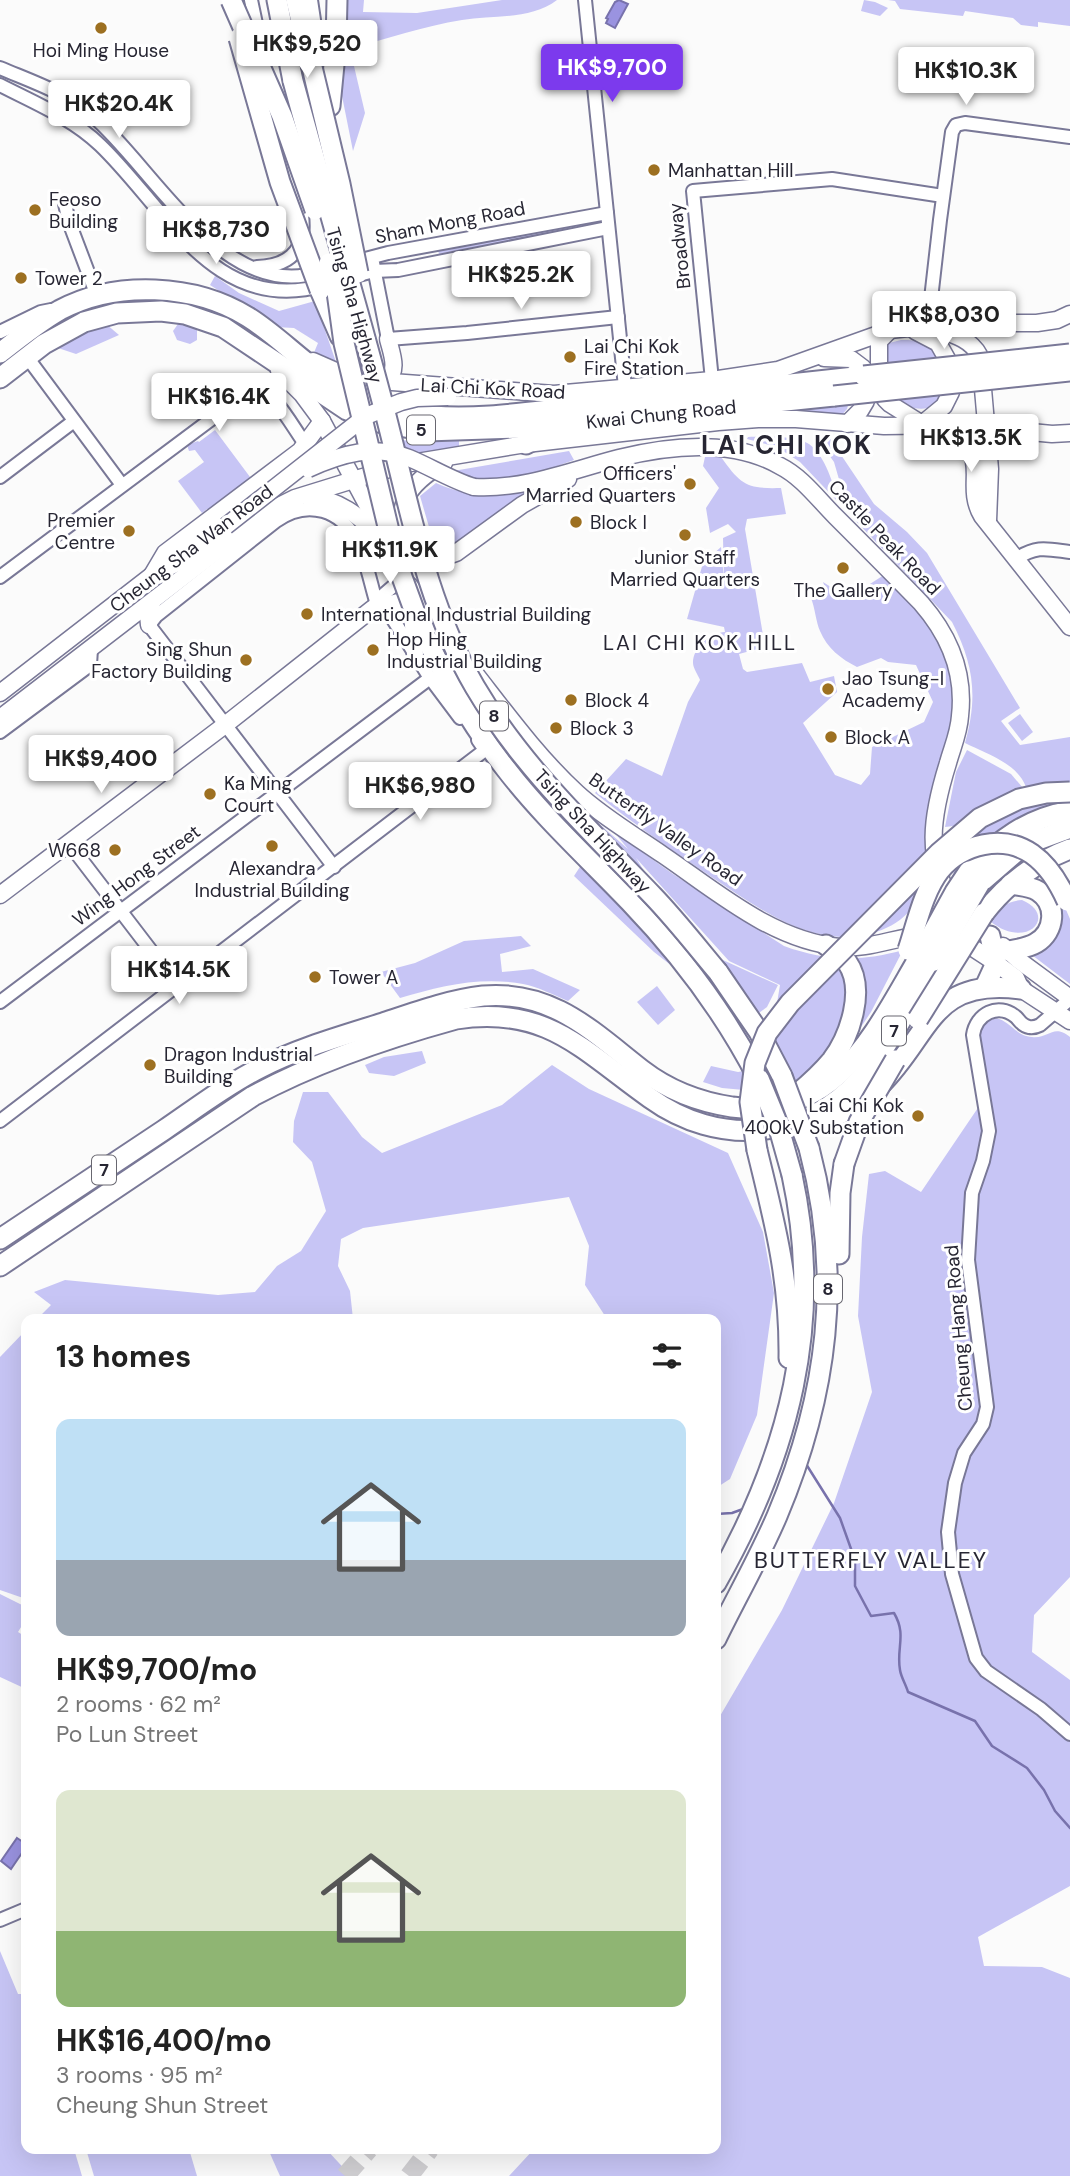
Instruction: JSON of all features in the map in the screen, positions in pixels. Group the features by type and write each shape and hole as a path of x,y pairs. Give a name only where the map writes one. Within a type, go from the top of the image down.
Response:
{"highway":[{"name":"Tsing Sha Highway","path":"230,0 280,182 316,279 344,343 397,562 417,618 446,679 507,771 659,934 700,985 740,1045 770,1104 792,1175 800,1213 805,1306 800,1353 781,1439 761,1491 721,1574"},
{"name":"Tsing Sha Highway","path":"277,0 293,81 383,389 428,580 444,624 475,687 508,738 545,783 654,897 718,972 759,1032 793,1100 809,1148 826,1237 828,1266 825,1343 808,1430 776,1517 721,1629"},
{"path":"296,0 340,184 383,389"},
{"path":"330,106 337,44 337,0"},
{"name":"Lai Chi Kok Road","path":"0,353 61,309 97,296 161,290 212,301 248,317 302,359"},
{"name":"5","path":"0,378 57,335 84,322 117,313 149,311 185,314 223,327 269,358"},
{"name":"Kwai Chung Road","path":"269,358 347,410 402,427 452,432 616,419 1070,354"},
{"name":"Kwai Chung Road","path":"302,359 359,397 377,404 428,415 494,416 554,401 833,388 1070,371"},
{"path":"530,402 554,401"},
{"path":"526,444 540,436 616,419"},
{"path":"781,1439 789,1358 787,1292 783,1260 753,1132 750,1102 752,1074 762,1043 774,1023 799,994 968,827 992,811 1019,799 1046,793 1070,792"},
{"name":"7","path":"0,1239 260,1068 317,1045 459,1000 509,996 546,1005 590,1027 643,1070 681,1093 706,1102 757,1108 783,1106 812,1095 830,1083 864,1046 921,955 996,845 1017,829 1042,818 1070,811"},
{"name":"7","path":"975,877 1024,845 1070,828"},
{"path":"921,955 933,881 950,860 968,848 991,843 1027,851 1050,870 1069,905"},
{"path":"808,1430 825,1375 834,1326 839,1280 840,1193 851,1139 918,1019 990,906 1011,884 1035,865 1070,849"},
{"path":"985,987 1003,957 1042,939 1052,919 1051,908 1042,895 1031,888 1011,884"},
{"path":"990,936 1003,957"},
{"path":"783,1106 827,1065 842,1043 850,1020 855,992 854,977 848,964 826,945"},
{"name":"7","path":"0,1266 253,1096 285,1079 328,1062 456,1019 509,1016 541,1025 584,1048 663,1107 701,1125 746,1131 796,1122 838,1100 863,1076 892,1033 921,955"},
{"path":"796,1122 808,1128 820,1126 858,1103 880,1085 933,1016 947,1003 967,992 985,987 1021,989"}],"main road":[{"name":"Lai Chi Kok Road","path":"302,359 365,380 383,389 554,401 625,387 759,374 898,329 953,323 1037,323 1057,320 1070,314"},
{"path":"928,326 964,339 979,355"},
{"path":"814,358 851,359 871,367 879,341 898,329 938,343 947,359"},
{"path":"383,389 394,367 388,339"},
{"name":"Butterfly Valley Road","path":"269,358 302,394 321,421 417,597 548,764 587,801 757,918 797,937 826,945 848,947 876,944"},
{"path":"983,389 990,469 988,521"},
{"path":"926,424 944,406 951,392"},
{"name":"Cheung Sha Wan Road","path":"0,693 151,576 174,564 282,484 373,412 417,398 530,402"},
{"path":"885,399 926,424 952,432 961,439 972,453 976,470 975,496 978,508 1070,627"},
{"path":"847,424 866,401"},
{"name":"Cheung Sha Wan Road","path":"0,718 269,511 301,503 353,480 405,464 526,444 758,419 884,426 926,424 1052,434 1070,433"},
{"name":"Cheung Sha Wan Road","path":"151,576 165,553 293,457 306,445 321,421"},
{"path":"301,503 318,475 316,458 306,445"},
{"name":"Castle Peak Road","path":"282,484 306,470 338,457 364,451 380,451 410,458 454,481 474,487 496,488 638,454 692,448 729,449 764,458 787,470 806,486 929,612 952,652 959,674 961,696 958,728 933,819 932,842 938,872"},
{"path":"455,455 421,479 411,489 404,503 403,521 407,539 418,551 430,557 456,554 535,497 593,466"},
{"path":"301,503 324,498 339,504 355,514 388,544"},
{"path":"0,895 226,725 377,606 417,597"},
{"path":"415,654 411,613 417,597"},
{"path":"149,625 148,614 152,603"},
{"path":"938,872 956,906 990,936"},
{"path":"876,944 915,925 928,915 935,904 938,872"},
{"path":"876,944 910,936 938,935 963,942 1003,957 1070,999"},
{"path":"1003,957 1021,989 1064,1016"}],"street":[{"path":"251,0 275,114 304,231 297,250 289,259 276,265 253,267"},
{"path":"311,0 317,47 330,106 334,213 345,272"},
{"path":"585,0 625,387"},
{"name":"Sham Mong Road","path":"0,68 78,103 106,128 187,219 225,252 264,273 291,277 398,270 608,228"},
{"name":"Sham Mong Road","path":"0,85 69,120 100,144 194,250 226,274 253,285 284,292 306,290 345,272 371,256 607,213"},
{"path":"928,326 943,196 952,132 956,125 965,123 1070,137"},
{"name":"Broadway","path":"712,380 693,191 832,179 943,196"},
{"path":"65,204 69,222 97,296"},
{"path":"371,256 388,339 618,317"},
{"name":"Lai Chi Kok Road","path":"0,332 41,312 61,309"},
{"path":"27,357 122,485"},
{"path":"0,577 253,388 260,387 270,394 306,445"},
{"path":"0,477 74,421"},
{"path":"1,1117 178,986 485,750 430,678 389,612 377,606 357,539 351,530 337,516 301,503"},
{"name":"Cheung Sha Wan Road","path":"149,625 156,615 276,521 295,511 301,503"},
{"path":"1016,559 1038,548 1070,552"},
{"path":"377,606 404,577"},
{"path":"149,625 334,867"},
{"name":"Cheung Sha Wan Road","path":"0,732 90,665 91,649"},
{"name":"Wing Hong Street","path":"0,1002 430,678"},
{"path":"60,850 72,850 77,854 178,986"},
{"name":"Cheung Hang Road","path":"1068,1729 986,1671 976,1658 952,1574 948,1532 958,1470 964,1453 983,1424 987,1402 968,1260 972,1194 983,1161 989,1130 981,1093 974,1026 983,1014 997,1010 1008,1012 1028,1028 1035,1027 1064,1016 1070,999"},
{"path":"0,1920 21,1911"}],"shaded area":[{"path":"342,0 364,0 363,12 417,13 502,0 557,0 524,14 448,23 350,49 365,113 353,151 338,76"},
{"path":"619,0 628,4 615,28 606,23 606,18"},
{"path":"864,0 888,8 880,16 861,11"},
{"path":"888,0 1070,0 1070,26 1038,22 1038,27 1021,25 1013,18 965,11 963,16 900,9 895,1"},
{"path":"631,57 634,60 637,86 626,87 623,58"},
{"path":"569,225 570,229 439,254 438,250"},
{"path":"215,276 239,293 279,311 315,301 337,365 313,355 318,343 294,328 275,327 210,285"},
{"path":"187,323 197,329 197,340 190,344 177,340 173,331 178,324"},
{"path":"106,324 119,335 76,354 58,348 85,328"},
{"path":"901,340 923,343 932,348 940,358 884,365 884,348 889,343"},
{"path":"942,394 932,406 920,409 892,400"},
{"path":"849,402 841,416 764,412"},
{"path":"215,430 250,477 245,482 247,481 253,493 214,513 207,509 202,513 178,481 204,462 195,450 189,451 187,445 199,442"},
{"path":"829,437 874,504 927,553 1020,708 1001,721 1020,745 1070,737 1070,801 1028,814 999,830 981,847 955,880 947,839 1026,787 1009,765 965,743 972,711 972,681 965,653 952,622 854,519 847,507 834,462 817,438"},
{"path":"788,438 809,444 824,463 839,503 800,462 777,447 747,439"},
{"path":"395,439 418,442 459,441 459,448 399,458"},
{"path":"569,451 574,460 514,478 484,479 453,471"},
{"path":"705,457 721,457 734,474 752,486 781,488 786,514 747,519 745,529 765,647 739,654 743,669 747,672 802,663 810,682 834,676 837,692 803,723 835,775 861,785 870,774 872,747 924,722 933,702 916,665 888,662 881,658 857,667 831,648 820,631 811,598 827,593 823,582 848,598 884,575 929,624 947,660 952,680 951,720 927,821 922,886 908,913 882,930 851,937 831,936 811,932 774,917 636,825 595,793 626,759 662,776 688,702 700,680 693,665 696,652 708,638 725,632 724,627 687,619 703,563 721,547 724,580 723,538 736,532 728,524 710,533 706,508 719,488 703,466"},
{"path":"436,483 475,494 538,491 459,545 436,551 420,496"},
{"path":"1020,714 1033,732 1022,741 1008,723"},
{"path":"508,744 628,849 614,832 784,946 814,955 844,958 873,957 903,950 871,1012 845,1051 786,1101 755,1091 722,1088 703,1082 711,1066 738,1072 749,1070 770,1045 780,985 729,961 636,858 690,945 778,985 767,1007 745,1023 654,952 574,876 593,847 555,804 485,762"},
{"path":"967,750 1011,774 1023,788 963,825 945,827 956,772"},
{"path":"1022,900 1038,914 1038,922 1033,928 1015,933 990,921 1004,906"},
{"path":"1064,905 1070,919 1070,984 1028,952 1059,928 1061,907"},
{"path":"521,936 531,946 500,954 502,972 533,969 580,990 568,1001 529,985 491,981 445,986 400,998 381,972 415,963 464,941"},
{"path":"657,986 675,1010 658,1025 637,1002"},
{"path":"996,1018 1026,1036 1038,1037 1059,1031 1070,1037 1070,1577 1034,1615 1032,1652 1070,1680 1070,1886 978,1937 984,1966 1042,1967 1070,1978 1070,2176 509,2176 529,2154 721,2154 721,1714 782,1610 834,1503 872,1392 858,1316 862,1237 869,1174 885,1171 921,1192 988,1093 978,1051 981,1030"},
{"path":"422,1051 426,1063 394,1076 369,1073 365,1065 384,1057"},
{"path":"552,1065 589,1089 728,1153 763,1232 774,1293 757,1415 730,1479 721,1485 721,1314 604,1314 585,1285 589,1246 569,1197 363,1228 341,1239 338,1266 350,1291 352,1314 42,1314 51,1305 34,1292 65,1280 218,1295 255,1292 277,1266 301,1251 326,1211 312,1162 293,1142 294,1121 303,1092 328,1092 362,1137 382,1153 502,1105"},
{"path":"21,1335 21,1597 0,1590 0,1357"},
{"path":"0,1594 21,1604 21,1627 18,1632 21,1634 21,1687 0,1677"},
{"path":"17,1838 21,1841 21,1854 11,1869 1,1861"},
{"path":"0,1951 18,1994 21,1994 21,2154 75,2154 82,2176 0,2176"},
{"path":"87,2154 190,2154 197,2176 94,2176"},
{"path":"270,2154 331,2154 351,2176 280,2176"}],"waterway":[{"path":"806,1464 840,1518 855,1560 855,1586 871,1616 894,1613 898,1621 901,1635 900,1670 908,1692 975,1721 992,1746 1027,1768 1044,1790 1055,1811 1070,1828"},
{"path":"721,1514 743,1509"}],"tunnel":[{"path":"345,2176 365,2154"},
{"path":"409,2176 426,2154"}],"place":[{"name":"Hoi Ming House","path":"101,28"},
{"name":"Manhattan Hill","path":"654,170"},
{"name":"Feoso Building","path":"35,210"},
{"name":"Tower 2","path":"21,278"},
{"name":"Lai Chi Kok Fire Station","path":"570,357"},
{"name":"Officers' Married Quarters","path":"690,484"},
{"name":"Block I","path":"576,522"},
{"name":"Premier Centre","path":"129,531"},
{"name":"Junior Staff Married Quarters","path":"685,535"},
{"name":"The Gallery","path":"843,568"},
{"name":"International Industrial Building","path":"307,614"},
{"name":"Hop Hing Industrial Building","path":"373,650"},
{"name":"Sing Shun Factory Building","path":"246,660"},
{"name":"Jao Tsung-I Academy","path":"828,689"},
{"name":"Block 4","path":"571,700"},
{"name":"Block 3","path":"556,728"},
{"name":"Block A","path":"831,737"},
{"name":"Ka Ming Court","path":"210,794"},
{"name":"Alexandra Industrial Building","path":"272,846"},
{"name":"W668","path":"115,850"},
{"name":"Tower A","path":"315,977"},
{"name":"Dragon Industrial Building","path":"150,1065"},
{"name":"Lai Chi Kok 400kV Substation","path":"918,1116"}],"district":[{"name":"LAI CHI KOK","path":"787,445"},
{"name":"LAI CHI KOK HILL","path":"700,643"},
{"name":"BUTTERFLY VALLEY","path":"871,1560"}]}
